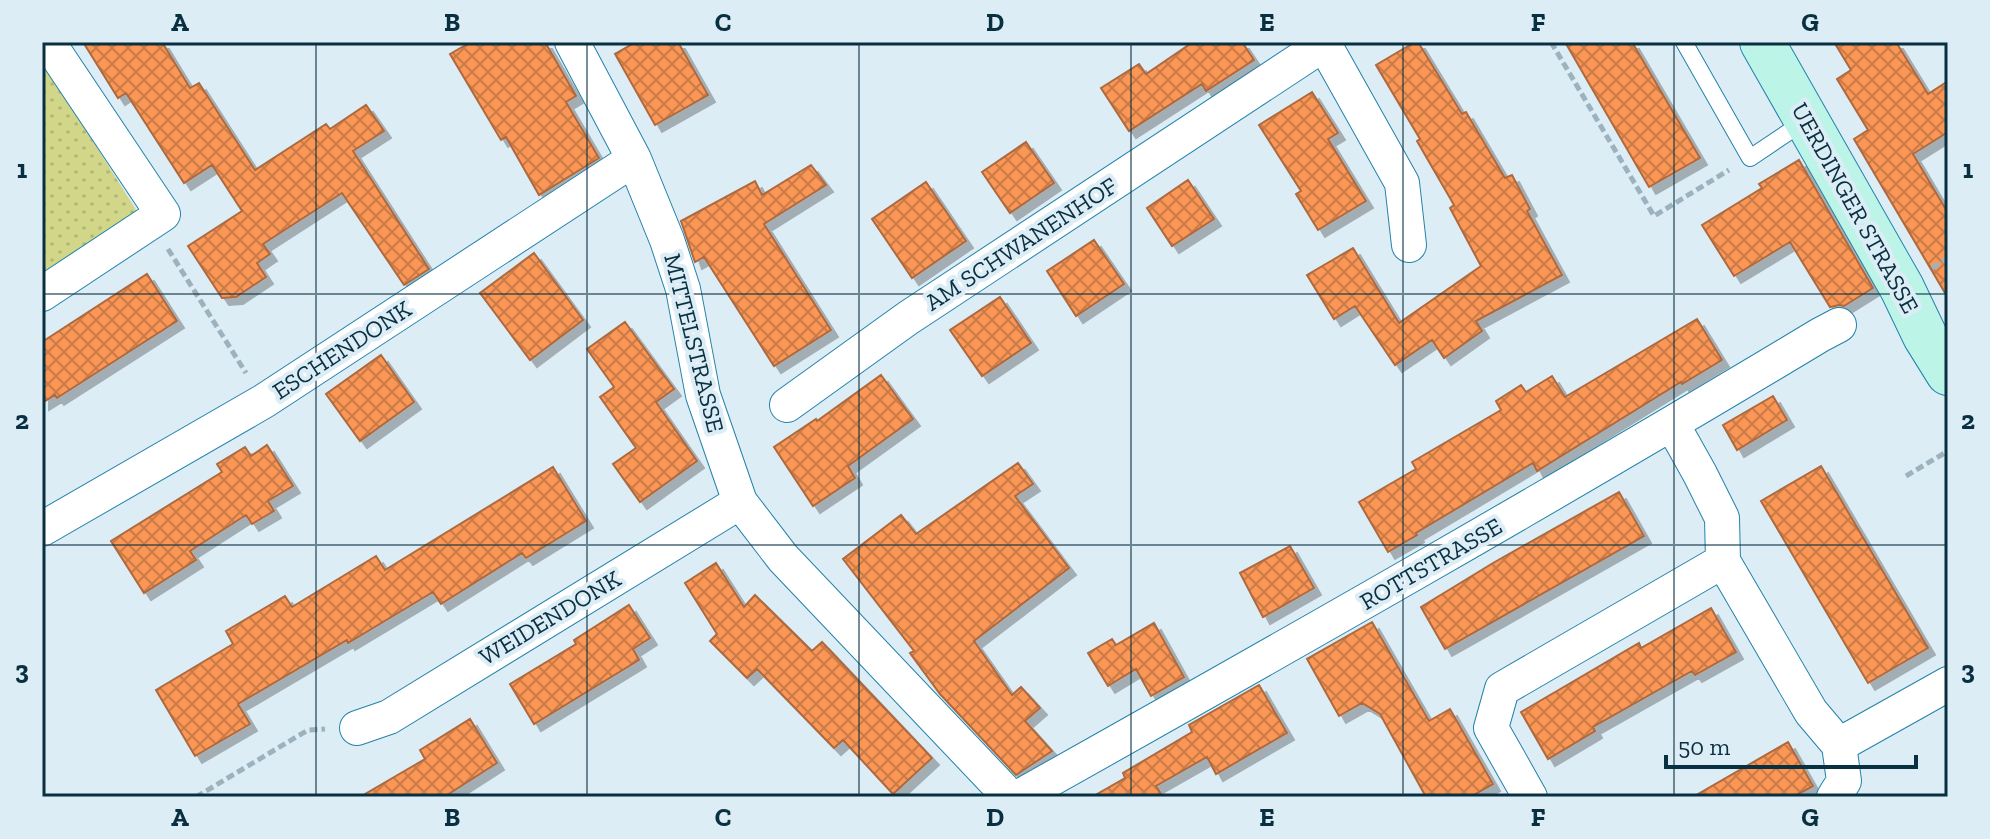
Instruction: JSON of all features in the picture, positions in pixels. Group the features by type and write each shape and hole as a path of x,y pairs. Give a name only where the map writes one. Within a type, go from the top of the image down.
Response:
{"street":[{"path":"42,294 163,214 46,42"},
{"name":"MITTELSTRASSE","path":"572,42 634,159 667,240 683,289 703,395 740,502 783,558 997,793"},
{"name":"UERDINGER STRASSE","path":"1762,42 1948,373"},
{"name":"AM SCHWANENHOF","path":"787,405 908,318 1324,43 1402,183 1409,245"},
{"name":"ESCHENDONK","path":"42,529 264,401 634,159"},
{"name":"ROTTSTRASSE","path":"997,793 1356,607 1839,325"},
{"path":"1672,424 1722,518 1723,561 1811,712 1839,745 1844,781 1834,797"},
{"name":"WEIDENDONK","path":"357,728 389,717 740,502"},
{"path":"1530,797 1491,728 1502,689 1723,561"},
{"path":"1839,745 1948,684"}],"lane":[{"path":"1684,42 1750,158 1806,120"}],"path":[{"path":"1551,42 1654,216 1750,158"},
{"path":"163,214 163,241 264,401"},
{"path":"1906,476 1948,451"},
{"path":"196,797 308,730 357,728"}],"green space":[{"path":"42,60 138,213 42,275"}],"building":[{"path":"83,42 162,42 190,88 199,83 255,170 326,124 330,129 366,105 384,131 353,151 429,269 404,285 342,193 263,244 270,254 257,263 266,277 236,297 222,298 188,246 242,211 212,165 184,183 126,93 118,98"},
{"path":"471,42 545,42 576,96 566,102 599,158 539,195 506,137 501,140 450,54"},
{"path":"636,42 678,42 708,95 655,125 615,54"},
{"path":"1193,42 1242,42 1254,60 1206,91 1202,84 1129,131 1101,88 1139,64 1146,74"},
{"path":"1418,42 1462,114 1466,112 1505,178 1512,175 1530,209 1527,211 1562,275 1476,321 1482,331 1444,358 1432,340 1395,365 1355,306 1334,319 1307,275 1353,248 1399,323 1481,266 1450,208 1454,205 1417,141 1420,139 1376,65"},
{"path":"1565,42 1632,42 1700,158 1649,187"},
{"path":"1834,42 1896,42 1928,94 1948,81 1948,132 1913,154 1948,213 1948,298 1854,139 1868,130 1837,79 1851,70"},
{"path":"1312,92 1338,133 1328,139 1366,201 1318,230 1296,194 1301,191 1259,125"},
{"path":"1026,142 1054,183 1010,213 982,172"},
{"path":"1799,160 1873,288 1844,306 1830,307 1790,242 1734,276 1702,225 1762,188 1759,184"},
{"path":"811,165 826,185 764,224 831,330 774,366 704,257 695,262 681,221 755,181 762,195"},
{"path":"1188,180 1214,219 1172,246 1147,208"},
{"path":"926,182 966,241 912,278 872,219"},
{"path":"1094,240 1124,284 1076,316 1047,271"},
{"path":"534,253 583,320 530,360 480,293"},
{"path":"147,274 177,321 57,398 55,395 42,403 42,342"},
{"path":"1000,297 1031,343 982,376 950,330"},
{"path":"1697,319 1722,360 1537,471 1533,463 1388,552 1359,502 1416,469 1412,462 1501,410 1496,401 1521,385 1526,392 1552,376 1565,397"},
{"path":"625,322 674,389 656,402 697,461 640,502 613,464 636,448 600,397 614,387 587,349"},
{"path":"381,355 414,402 360,441 326,394"},
{"path":"881,375 913,419 848,466 855,478 813,506 774,447 817,421"},
{"path":"1773,396 1787,420 1737,450 1723,425"},
{"path":"267,445 293,486 268,501 274,511 252,524 246,515 190,551 196,560 144,593 111,541 222,472 217,464 245,447 251,456"},
{"path":"1018,463 1033,484 1015,496 1069,568 974,641 1012,695 1021,687 1040,708 1025,721 1052,751 1016,775 940,694 910,653 914,651 843,559 901,515 916,534"},
{"path":"1821,466 1928,648 1868,683 1761,501"},
{"path":"553,467 586,521 526,558 522,553 441,604 433,592 238,704 250,724 195,756 156,690 233,644 226,631 285,596 292,607 376,556 385,570"},
{"path":"1619,492 1644,536 1445,649 1421,607"},
{"path":"1290,546 1314,588 1263,617 1240,573"},
{"path":"716,563 744,607 755,595 812,651 822,642 932,758 893,794 843,740 834,748 757,669 747,678 710,641 717,634 685,583"},
{"path":"629,605 650,638 633,649 639,660 534,724 510,684 576,644 574,640"},
{"path":"1711,608 1736,652 1695,675 1692,671 1593,727 1595,731 1548,759 1521,712 1639,643 1641,648"},
{"path":"1372,622 1429,721 1450,709 1493,784 1470,797 1426,797 1380,714 1362,703 1339,716 1307,659"},
{"path":"1154,623 1184,677 1151,696 1136,669 1108,686 1088,653 1112,639 1116,645"},
{"path":"1259,685 1287,733 1216,774 1207,757 1156,786 1163,797 1092,797 1125,778 1123,773 1192,732 1189,725"},
{"path":"470,719 497,763 444,797 360,797 425,759 420,750"},
{"path":"1788,742 1813,786 1793,797 1693,797"}]}
